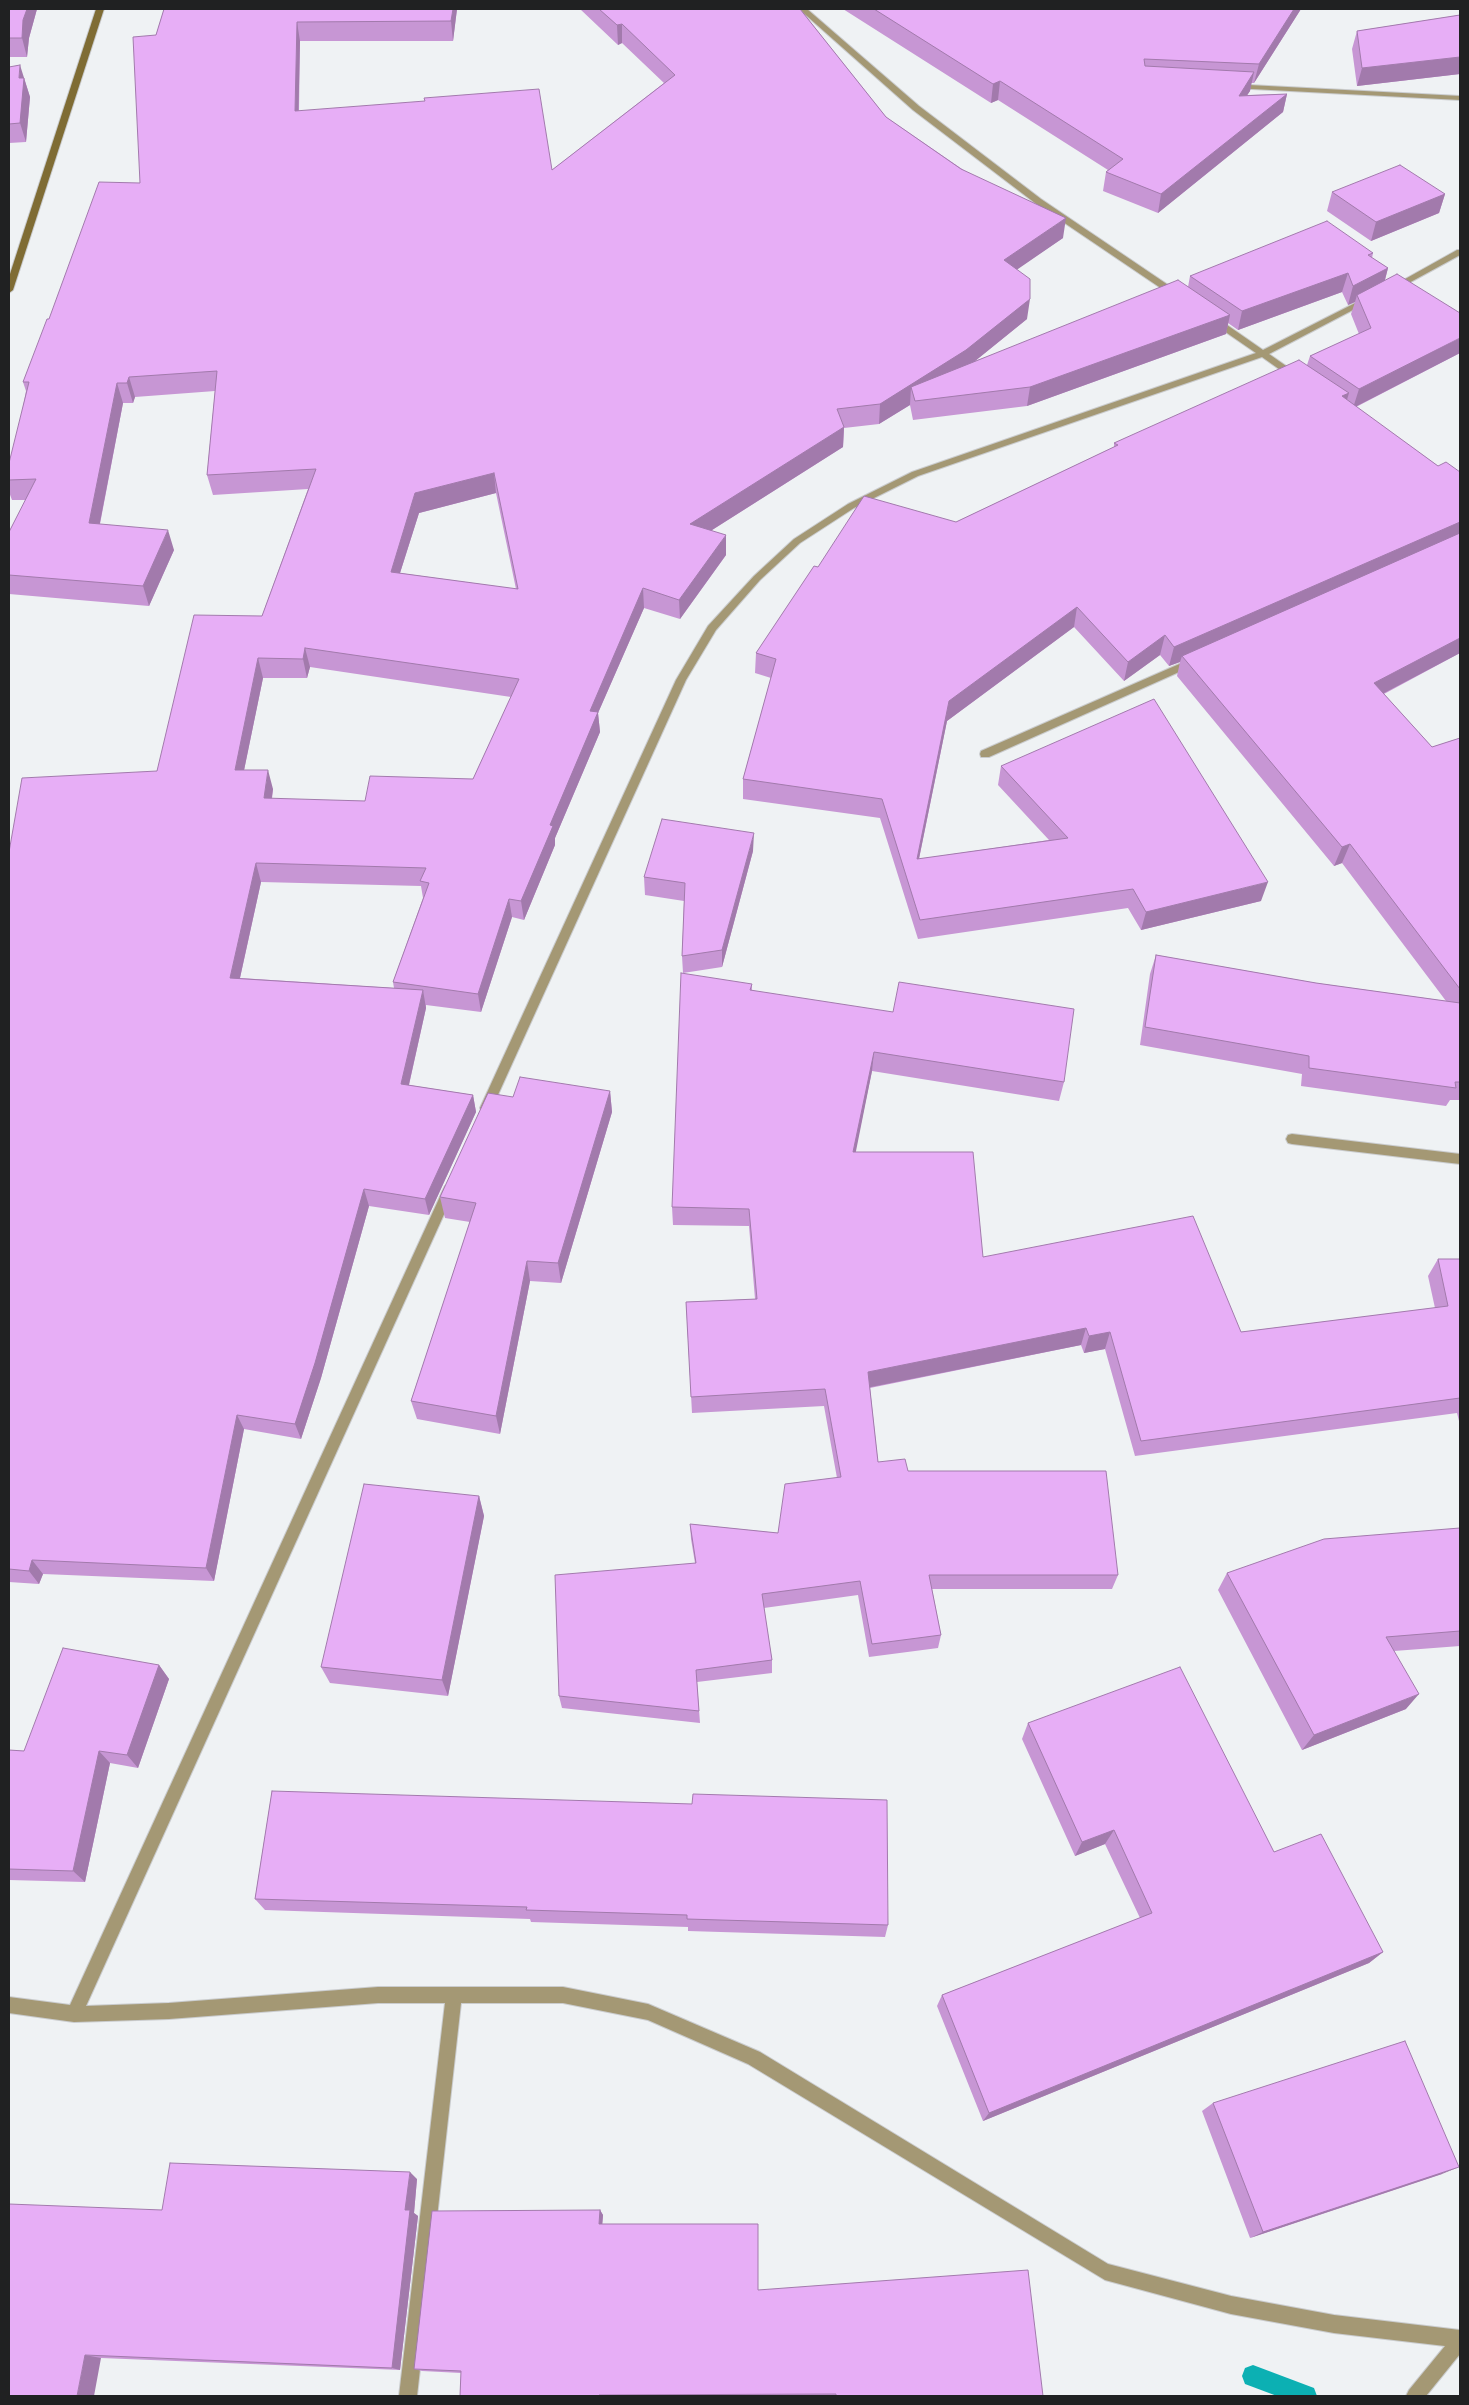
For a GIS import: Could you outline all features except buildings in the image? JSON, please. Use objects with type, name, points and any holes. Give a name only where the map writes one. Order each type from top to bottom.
[{"type":"street","points":[[9,290],[100,9]]},
{"type":"street","points":[[803,9],[916,108],[1038,201],[1183,299]]},
{"type":"street","points":[[1223,85],[1460,98]]},
{"type":"street","points":[[483,1115],[681,680],[712,628],[757,578],[797,541],[851,506],[915,474],[1264,354],[1460,252]]},
{"type":"street","points":[[1207,316],[1304,382]]},
{"type":"street","points":[[985,754],[1204,657]]},
{"type":"street","points":[[1292,1139],[1460,1159]]},
{"type":"street","points":[[74,2014],[454,1178]]},
{"type":"street","points":[[9,2005],[74,2014],[169,2011],[378,1995],[563,1995],[648,2012],[754,2058],[1105,2272],[1231,2305],[1334,2324],[1460,2340]]},
{"type":"street","points":[[408,2396],[454,1995]]},
{"type":"street","points":[[1415,2396],[1460,2340]]},
{"type":"waterway","points":[[1253,2376],[1306,2396]]}]
